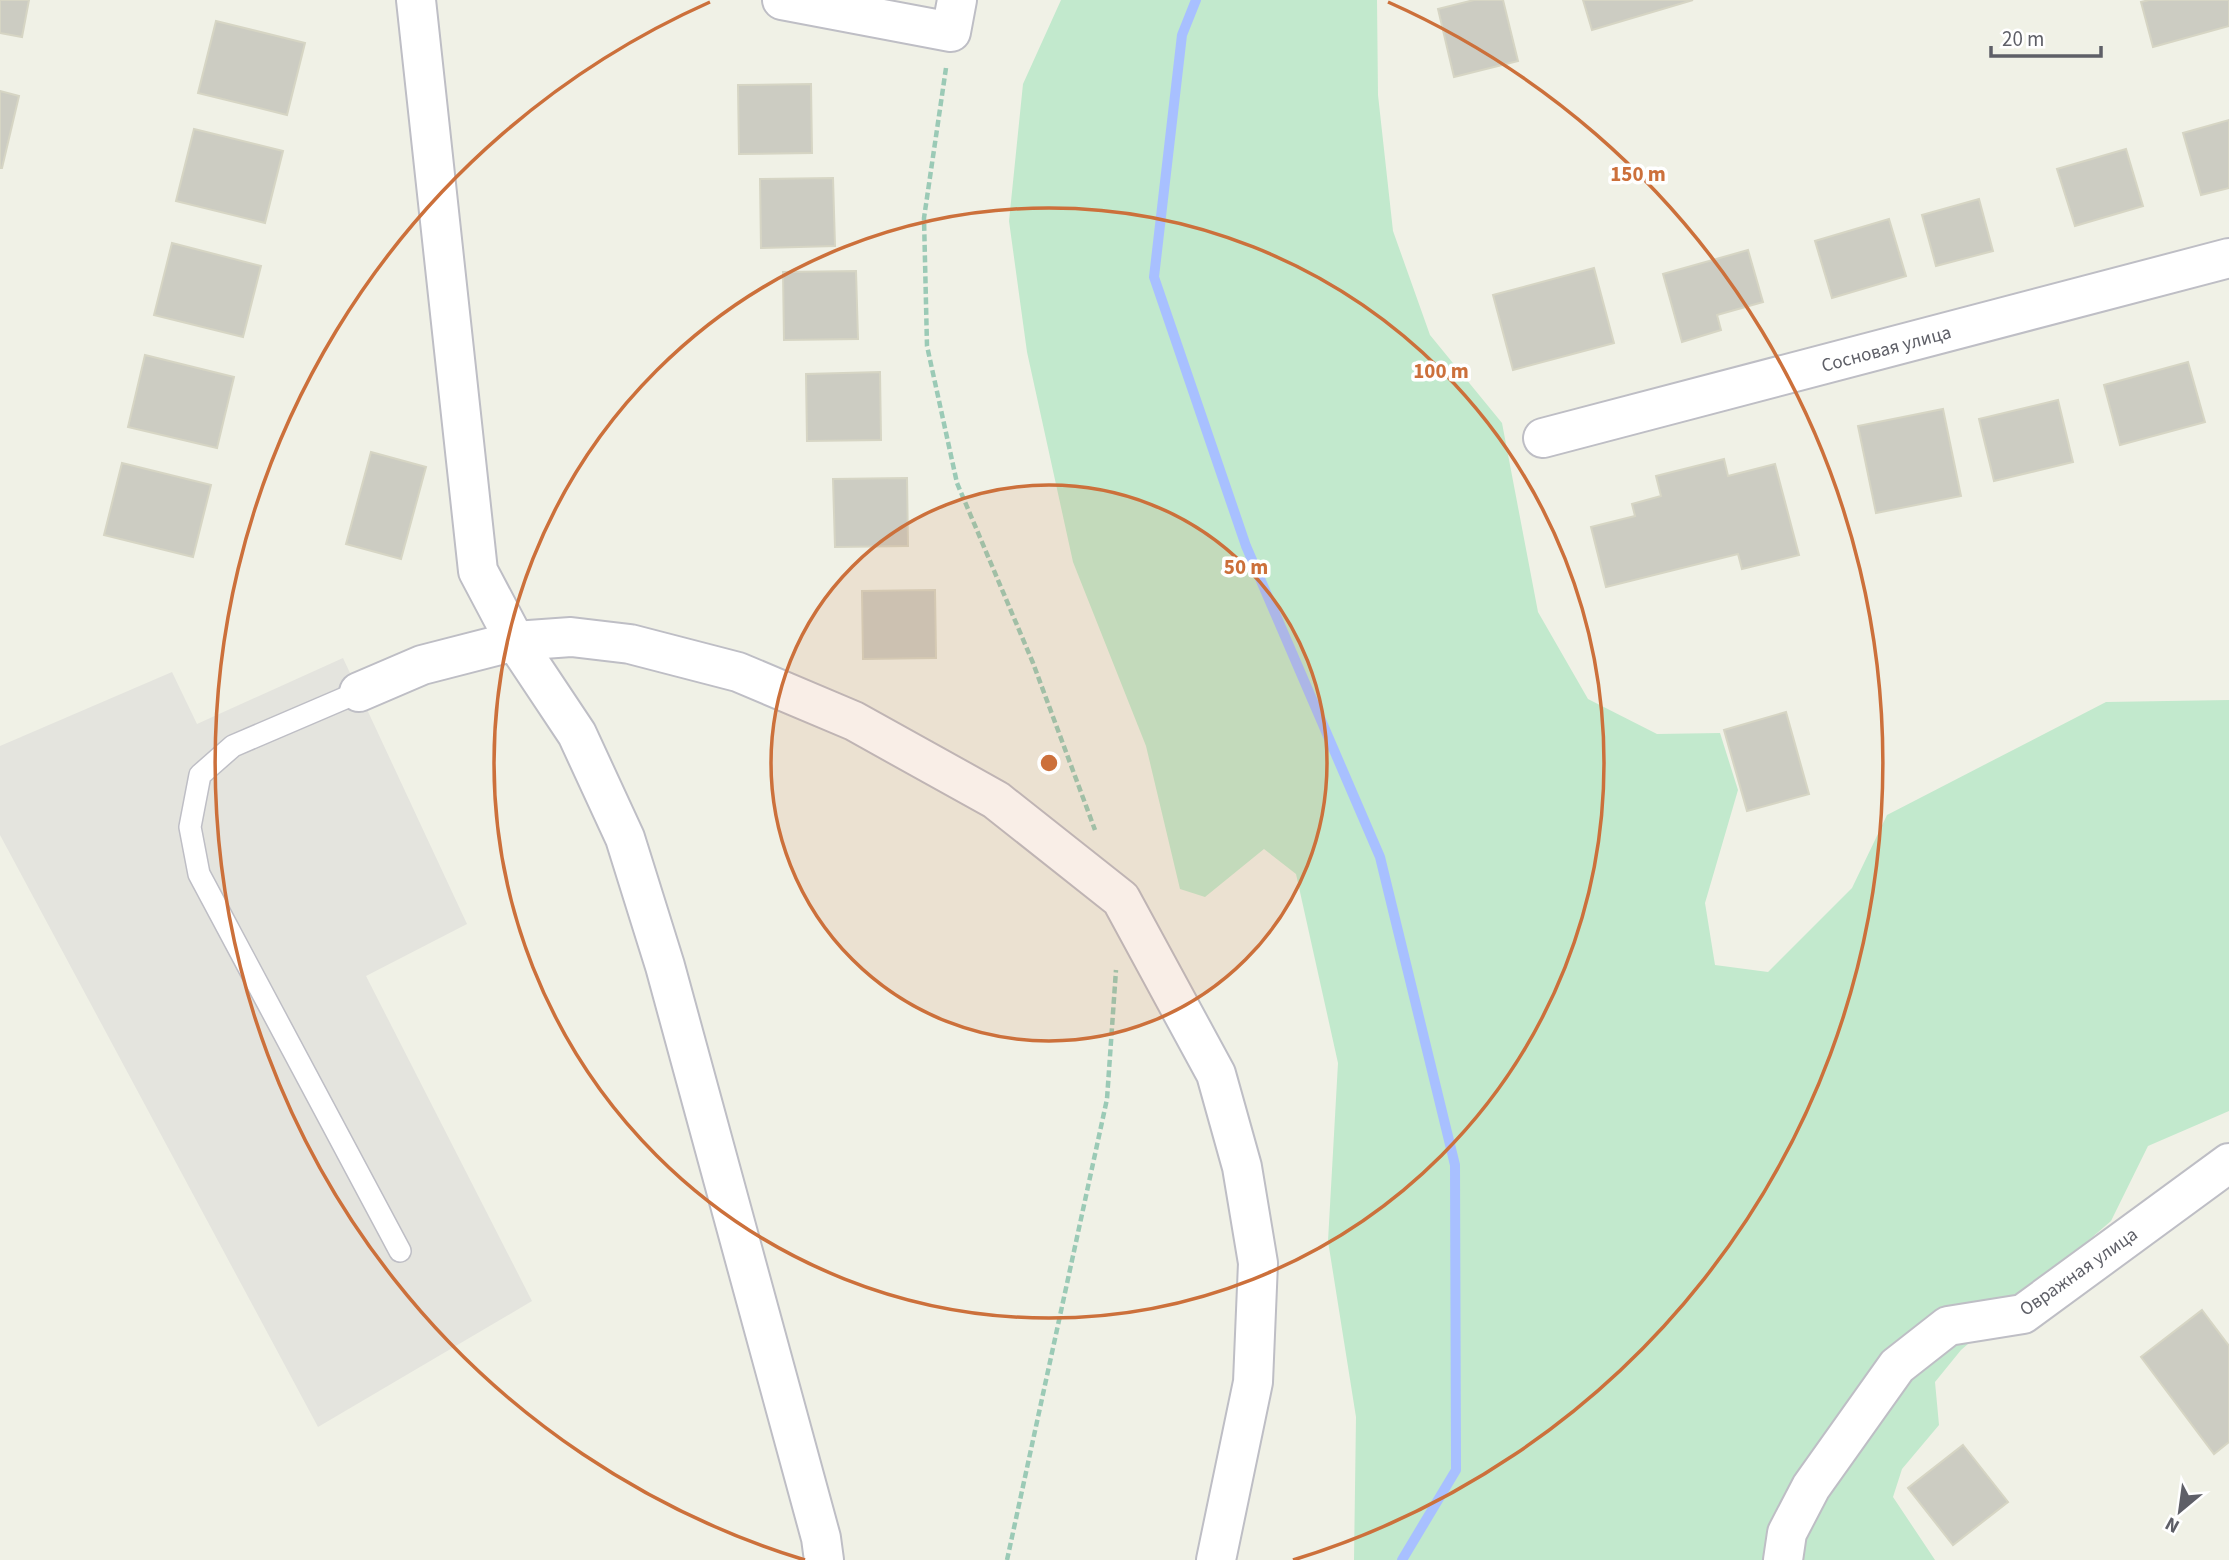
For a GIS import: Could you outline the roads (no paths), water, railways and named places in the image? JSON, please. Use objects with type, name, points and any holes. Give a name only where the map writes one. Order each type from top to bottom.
[{"type":"street","points":[[416,0],[478,571],[515,641],[577,734],[625,838],[669,979],[817,1525],[824,1560]]},
{"type":"street","points":[[782,0],[951,32],[957,0]]},
{"type":"street","name":"Сосновая улица","points":[[1544,438],[2229,258]]},
{"type":"street","points":[[359,692],[422,665],[515,641],[571,637],[631,644],[738,673],[854,721],[996,800],[1121,899],[1216,1074],[1242,1167],[1258,1263],[1253,1382],[1216,1560]]},
{"type":"street","name":"Овражная улица","points":[[1783,1560],[1787,1533],[1811,1487],[1897,1366],[1948,1326],[2023,1314],[2229,1163]]},
{"type":"lane","points":[[359,692],[233,746],[200,775],[190,827],[199,874],[400,1251]]},
{"type":"waterway","points":[[1196,0],[1182,35],[1154,277],[1246,546],[1380,857],[1455,1165],[1456,1470],[1402,1560]]}]
